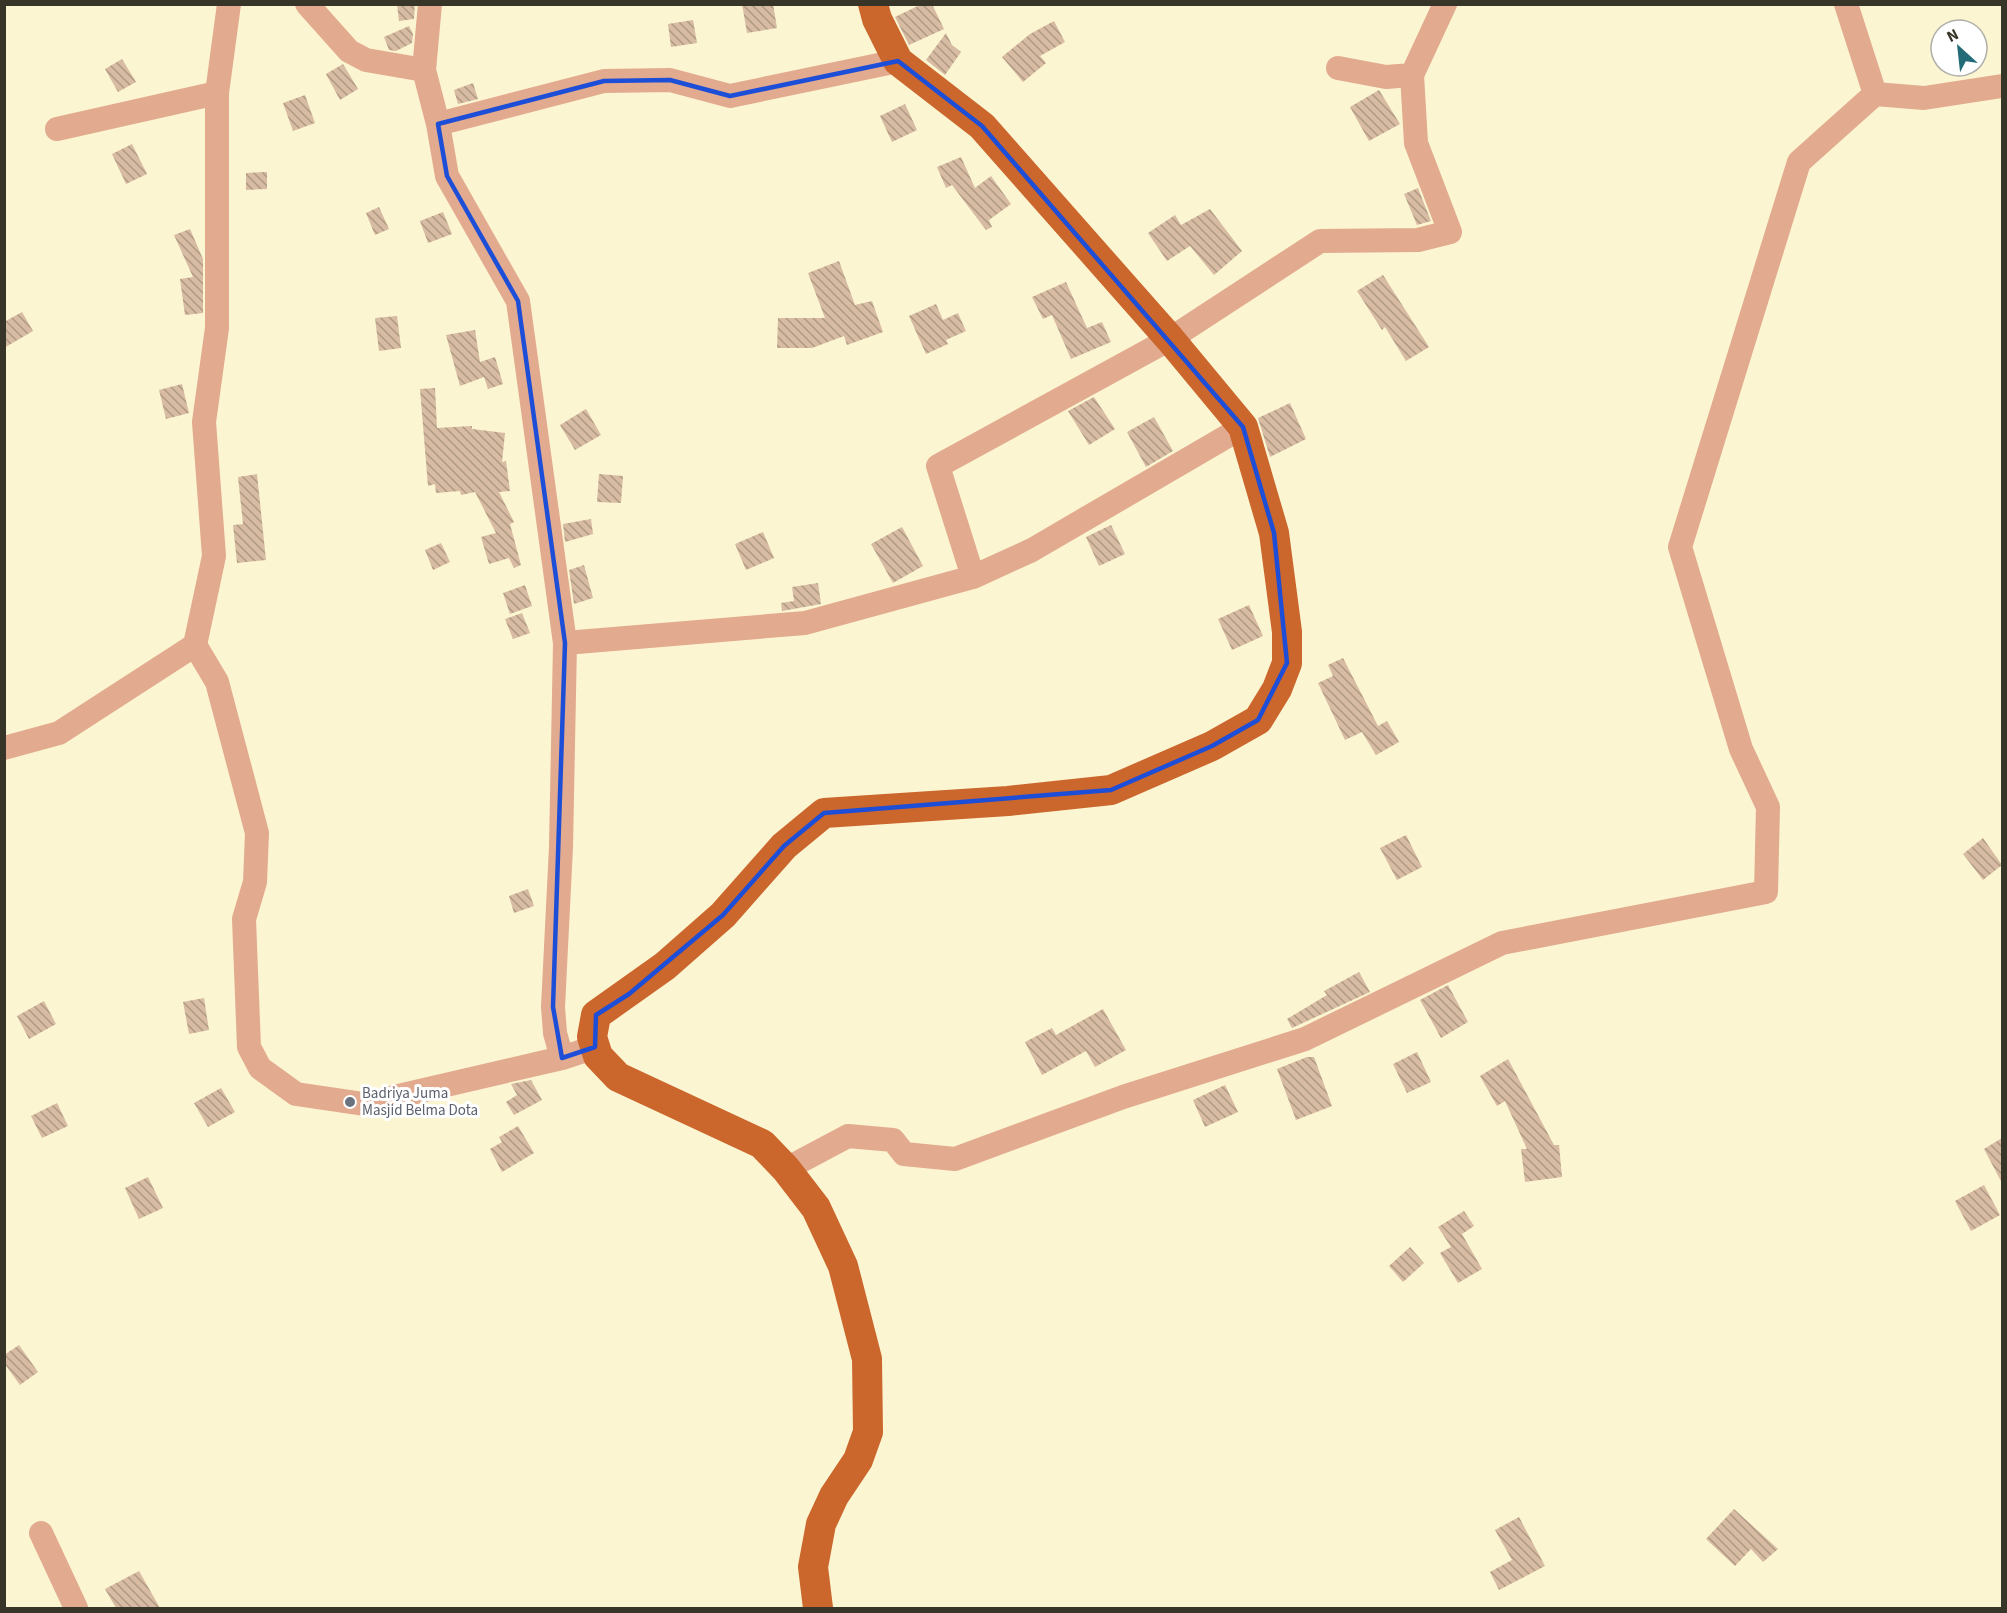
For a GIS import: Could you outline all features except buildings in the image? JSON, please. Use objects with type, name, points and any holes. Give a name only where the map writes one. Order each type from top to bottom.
[{"type":"main road","points":[[818,1608],[813,1567],[818,1550],[820,1524],[834,1496],[858,1460],[868,1432],[867,1359],[843,1266],[816,1208],[786,1169],[762,1144],[618,1077],[598,1056],[592,1037],[596,1014],[629,994],[674,959],[723,915],[784,846],[824,813],[1008,801],[1111,790],[1212,746],[1258,720],[1277,689],[1287,663],[1287,632],[1274,533],[1243,427],[1170,339],[982,126],[898,61],[877,19],[873,4]]},
{"type":"street","points":[[229,4],[217,93],[217,328],[204,422],[214,556],[195,645],[217,682],[257,832],[255,882],[244,919],[249,1047],[260,1068],[296,1094],[364,1104],[562,1058],[595,1047]]},
{"type":"street","points":[[308,4],[350,51],[366,60],[424,70]]},
{"type":"street","points":[[430,4],[424,70],[438,124],[447,177],[518,301],[565,643],[561,847],[553,1006],[555,1033],[562,1058]]},
{"type":"street","points":[[973,577],[938,466],[1170,339],[1320,241],[1418,240],[1450,232],[1416,143],[1412,75],[1445,4]]},
{"type":"street","points":[[1846,4],[1875,94]]},
{"type":"street","points":[[438,124],[603,81],[670,80],[730,96],[898,61]]},
{"type":"street","points":[[1338,68],[1386,77],[1412,75]]},
{"type":"street","points":[[786,1169],[848,1136],[893,1140],[904,1154],[955,1159],[1123,1097],[1305,1039],[1502,943],[1766,892],[1768,807],[1741,749],[1680,547],[1798,162],[1875,94],[1924,98],[2002,86]]},
{"type":"street","points":[[57,129],[217,93]]},
{"type":"street","points":[[565,643],[805,623],[973,577],[1032,550],[1243,427]]},
{"type":"street","points":[[4,748],[59,733],[195,645]]},
{"type":"street","points":[[41,1533],[76,1608]]},
{"type":"highlighted area","points":[[898,61],[982,126],[1243,427],[1274,533],[1287,663],[1258,720],[1212,746],[1111,790],[824,813],[784,846],[723,915],[629,994],[596,1015],[595,1047],[562,1058],[553,1007],[565,643],[518,301],[447,176],[438,124],[604,81],[670,80],[730,96]]},
{"type":"place","name":"Badriya Juma Masjid Belma Dota","points":[[350,1102]]}]
